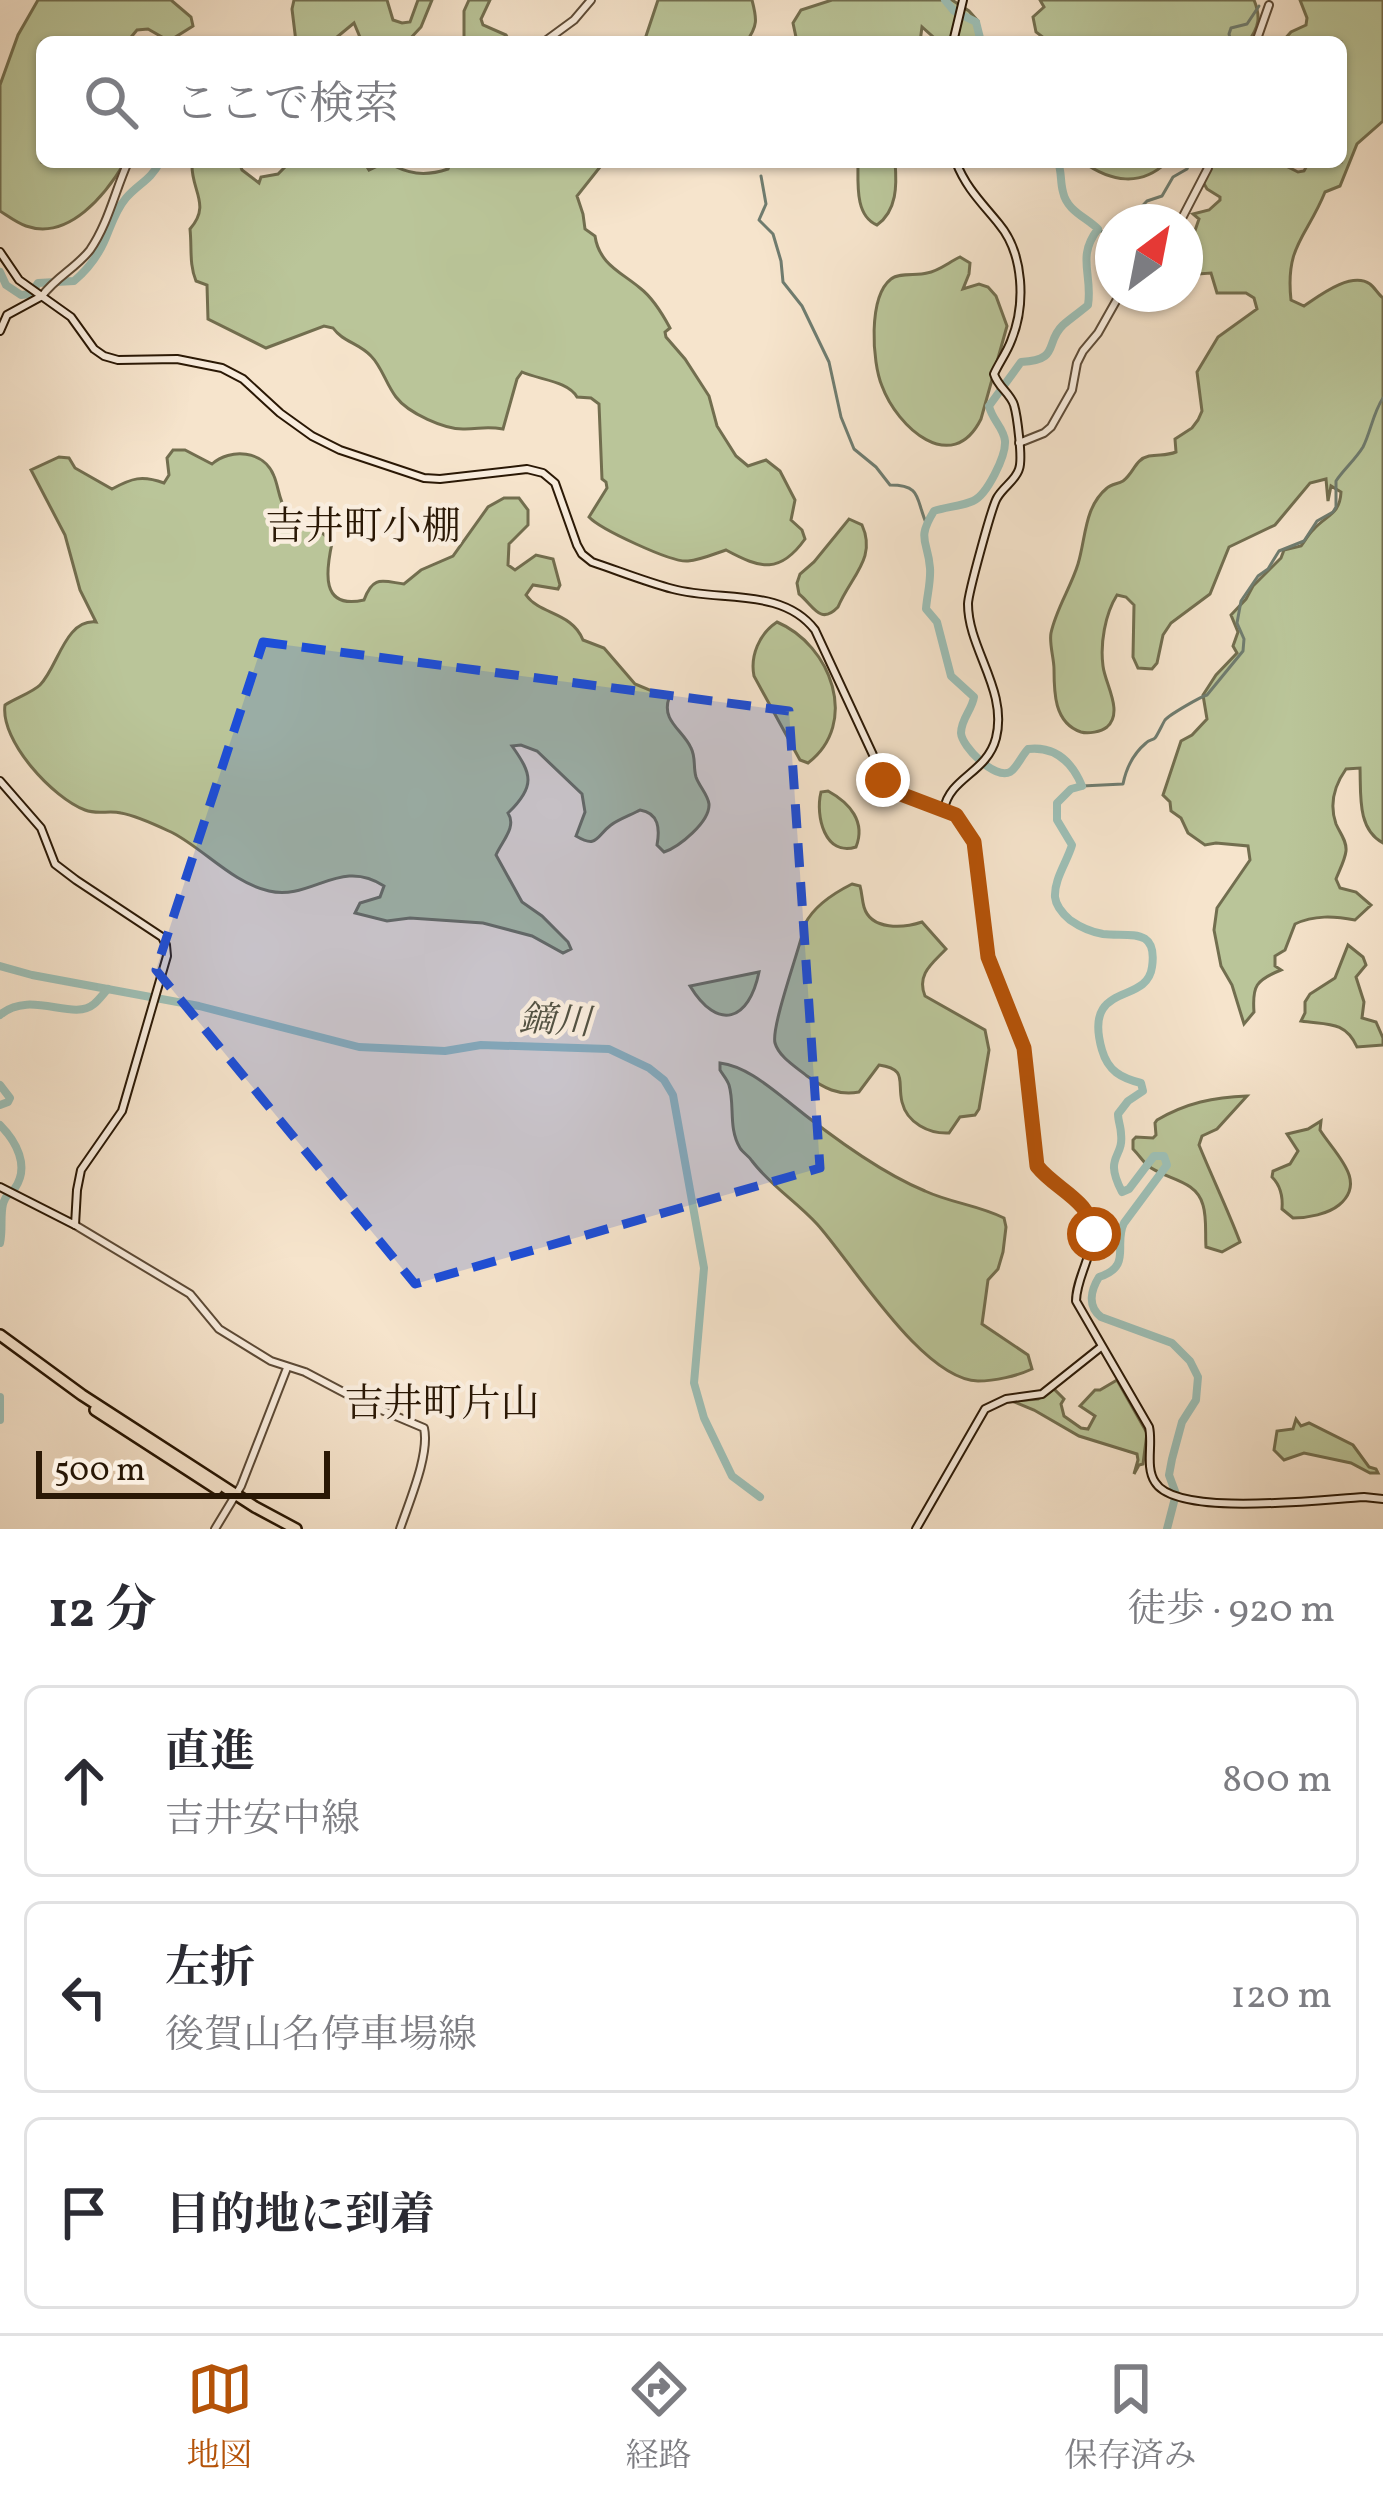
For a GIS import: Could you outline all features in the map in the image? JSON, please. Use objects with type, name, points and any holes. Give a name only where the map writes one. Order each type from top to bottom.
[{"type":"highway","points":[[0,1339],[79,1400],[283,1529]]},
{"type":"highway","points":[[235,1497],[296,1529]]},
{"type":"main road","points":[[552,36],[591,0]]},
{"type":"main road","points":[[953,36],[963,0]]},
{"type":"main road","points":[[1258,36],[1269,5]]},
{"type":"main road","points":[[0,331],[8,314],[42,296],[91,248],[126,168]]},
{"type":"main road","points":[[944,809],[949,792],[987,758],[998,732],[998,708],[970,620],[968,598],[994,502],[1019,470],[1013,401],[995,380],[995,370],[1012,340],[1022,289],[1007,235],[973,195],[959,168]]},
{"type":"main road","points":[[1189,204],[1208,168]]},
{"type":"main road","points":[[0,252],[19,280],[70,317],[104,356],[169,358],[223,368],[298,428],[340,450],[431,479],[527,469],[543,473],[555,483],[577,545],[592,562],[678,591],[742,596],[805,617],[887,785],[959,818],[976,848],[988,957],[1024,1048],[1037,1166],[1079,1202],[1092,1221],[1094,1234],[1076,1287],[1076,1301],[1149,1427],[1151,1474],[1156,1485],[1171,1496],[1212,1504],[1383,1499]]},
{"type":"main road","points":[[1018,443],[1051,428],[1072,390],[1083,351],[1110,312]]},
{"type":"main road","points":[[0,781],[41,828],[56,864],[162,937],[166,945],[165,965],[122,1112],[81,1170],[75,1225]]},
{"type":"main road","points":[[3,1188],[185,1290],[219,1329],[271,1361],[424,1428],[422,1458],[400,1529]]},
{"type":"main road","points":[[916,1529],[985,1409],[1006,1399],[1042,1394],[1101,1347]]},
{"type":"main road","points":[[214,1529],[235,1497],[287,1368]]},
{"type":"highlighted area","points":[[263,642],[789,711],[820,1168],[415,1284],[156,970]]},
{"type":"green space","points":[[38,0],[171,0],[191,17],[193,26],[177,36],[160,36],[148,29],[132,36],[36,36],[36,168],[121,168],[84,212],[57,227],[23,225],[0,211],[0,85],[18,35]]},
{"type":"green space","points":[[294,0],[387,0],[393,20],[402,23],[410,22],[418,0],[432,0],[413,36],[359,36],[354,23],[338,36],[295,36]]},
{"type":"green space","points":[[469,0],[490,0],[483,25],[507,36],[464,36]]},
{"type":"green space","points":[[658,0],[752,0],[755,17],[749,36],[646,36]]},
{"type":"green space","points":[[832,0],[952,0],[978,21],[979,36],[932,36],[922,27],[921,36],[796,36],[793,23],[801,10]]},
{"type":"green space","points":[[1040,0],[1254,0],[1258,22],[1252,36],[1041,36],[1033,17],[1044,7]]},
{"type":"green space","points":[[1300,0],[1383,0],[1383,121],[1357,144],[1340,186],[1325,192],[1294,254],[1290,281],[1291,300],[1304,306],[1354,281],[1370,284],[1383,298],[1383,843],[1365,820],[1360,768],[1346,769],[1333,802],[1346,847],[1336,879],[1340,888],[1356,892],[1371,905],[1355,920],[1324,917],[1295,924],[1285,950],[1275,956],[1275,966],[1281,970],[1257,985],[1254,1012],[1244,1024],[1221,966],[1214,930],[1217,908],[1250,860],[1248,846],[1205,845],[1188,833],[1163,795],[1181,741],[1207,719],[1203,695],[1237,653],[1233,646],[1238,632],[1231,615],[1284,550],[1301,546],[1335,510],[1341,492],[1331,486],[1328,501],[1326,479],[1310,483],[1275,525],[1229,547],[1210,594],[1171,623],[1152,669],[1138,668],[1133,657],[1134,605],[1117,595],[1103,639],[1103,666],[1114,706],[1112,721],[1104,729],[1081,732],[1065,722],[1055,697],[1051,637],[1099,496],[1123,481],[1144,458],[1176,452],[1175,439],[1192,428],[1202,411],[1197,372],[1218,337],[1257,309],[1254,298],[1246,293],[1217,293],[1211,273],[1203,274],[1203,212],[1220,200],[1203,182],[1209,168],[1290,168],[1298,172],[1347,168],[1347,36],[1287,36],[1306,25]]},
{"type":"green space","points":[[192,168],[241,168],[259,183],[261,177],[284,168],[400,168],[424,173],[448,168],[599,168],[577,196],[585,229],[595,236],[606,261],[645,292],[660,311],[670,328],[666,337],[709,396],[717,426],[736,456],[748,466],[766,460],[780,471],[795,500],[791,520],[805,539],[787,558],[769,565],[726,550],[688,561],[667,557],[589,517],[607,488],[602,479],[599,404],[591,398],[577,397],[560,384],[522,372],[503,429],[447,427],[402,403],[371,356],[333,328],[324,326],[266,348],[208,319],[207,285],[196,281],[192,262],[190,229],[200,204]]},
{"type":"green space","points":[[858,168],[895,168],[892,205],[877,225],[861,207]]},
{"type":"green space","points":[[1094,168],[1160,168],[1136,178]]},
{"type":"green space","points":[[960,257],[970,263],[963,289],[979,284],[988,287],[1007,326],[981,419],[969,436],[941,445],[912,430],[889,402],[876,362],[875,314],[891,279],[931,272]]},
{"type":"green space","points":[[173,450],[185,450],[212,464],[237,454],[263,461],[287,512],[332,543],[329,586],[333,594],[350,602],[364,600],[375,583],[404,584],[421,570],[453,556],[488,507],[504,498],[519,498],[528,510],[528,525],[509,544],[508,565],[515,570],[536,555],[553,559],[558,589],[533,585],[526,595],[571,624],[583,640],[604,648],[635,684],[669,698],[668,713],[691,748],[696,777],[708,801],[699,826],[664,852],[657,845],[655,818],[640,810],[614,823],[596,840],[583,840],[576,836],[585,812],[582,794],[537,751],[512,746],[527,772],[527,787],[508,813],[510,829],[496,855],[522,902],[568,942],[571,949],[563,953],[532,936],[483,923],[387,921],[355,913],[360,903],[380,897],[384,886],[368,878],[339,877],[284,892],[256,887],[154,824],[121,813],[89,811],[58,794],[20,751],[5,705],[40,685],[69,636],[85,623],[96,622],[80,590],[65,535],[31,470],[59,457],[69,458],[75,468],[112,489],[137,479],[164,483],[169,475],[167,458]]},
{"type":"green space","points":[[849,519],[862,525],[864,557],[838,607],[821,614],[799,594],[797,583]]},
{"type":"green space","points":[[777,622],[812,648],[832,686],[833,727],[808,763],[800,760],[754,676],[757,646]]},
{"type":"green space","points":[[828,791],[854,814],[859,829],[856,847],[837,846],[825,832],[820,802],[821,792]]},
{"type":"green space","points":[[852,884],[860,886],[864,907],[873,920],[898,926],[922,922],[946,949],[924,975],[925,996],[985,1030],[989,1050],[979,1109],[975,1115],[960,1117],[949,1133],[934,1132],[909,1116],[894,1070],[879,1065],[859,1092],[838,1092],[793,1065],[775,1043],[781,1004],[805,924],[825,901]]},
{"type":"green space","points":[[1348,945],[1366,965],[1356,977],[1364,1002],[1362,1018],[1376,1022],[1383,1045],[1357,1047],[1341,1028],[1301,1021],[1305,1002],[1335,978]]},
{"type":"green space","points":[[759,972],[748,1001],[731,1015],[711,1010],[690,986]]},
{"type":"green space","points":[[720,1063],[754,1076],[834,1137],[907,1183],[1004,1218],[1003,1252],[998,1269],[988,1280],[982,1324],[1028,1355],[1032,1369],[978,1381],[957,1376],[912,1341],[817,1224],[740,1148],[729,1085]]},
{"type":"green space","points":[[1247,1096],[1217,1129],[1202,1136],[1199,1145],[1240,1242],[1222,1252],[1206,1247],[1199,1196],[1147,1165],[1133,1149],[1133,1140],[1153,1138],[1157,1120],[1179,1109]]},
{"type":"green space","points":[[1321,1121],[1320,1130],[1346,1168],[1350,1187],[1334,1208],[1293,1218],[1282,1209],[1273,1171],[1290,1164],[1298,1151],[1287,1134]]},
{"type":"green space","points":[[1117,1380],[1147,1433],[1143,1464],[1134,1474],[1137,1454],[1079,1436],[1012,1401],[1038,1399],[1054,1389],[1064,1399],[1064,1416],[1088,1429],[1095,1416],[1080,1406],[1095,1390]]},
{"type":"green space","points":[[1296,1419],[1301,1426],[1309,1423],[1353,1445],[1378,1473],[1304,1453],[1284,1460],[1274,1450],[1277,1431],[1293,1429]]},
{"type":"waterway","points":[[945,0],[954,11],[976,22],[980,36]]},
{"type":"waterway","points":[[1230,36],[1231,28],[1247,24],[1259,6]]},
{"type":"waterway","points":[[0,272],[6,285],[21,295],[31,294],[38,283],[74,281],[98,253],[122,203],[156,168]]},
{"type":"waterway","points":[[1059,168],[1068,204],[1098,229],[1086,257],[1088,305],[1057,332],[1047,354],[1021,362],[989,406],[1004,436],[1002,456],[978,497],[934,511],[929,521],[924,534],[930,573],[926,609],[937,622],[951,676],[974,697],[961,733],[973,754],[1004,773],[1013,770],[1028,749],[1046,750],[1068,763],[1082,786],[1071,789],[1057,803],[1057,820],[1072,845],[1055,890],[1060,910],[1090,931],[1146,939],[1153,954],[1148,979],[1108,1003],[1098,1028],[1108,1063],[1121,1076],[1141,1083],[1143,1091],[1118,1114],[1121,1142],[1114,1171],[1122,1192],[1154,1156],[1164,1156],[1167,1165],[1124,1223],[1119,1261],[1099,1277],[1092,1298],[1101,1317],[1172,1343],[1198,1377],[1196,1400],[1182,1422],[1172,1459],[1169,1475],[1176,1494],[1167,1529]]},
{"type":"waterway","points":[[1144,204],[1162,196],[1173,177],[1187,168]]},
{"type":"waterway","points":[[761,176],[766,204],[759,220],[773,234],[783,282],[802,306],[829,362],[841,417],[854,449],[890,485],[913,491],[927,525]]},
{"type":"waterway","points":[[1082,786],[1123,784],[1134,757],[1155,738],[1165,720],[1207,695],[1243,651],[1237,623],[1241,601],[1279,551],[1304,541],[1317,521],[1333,512],[1336,481],[1363,447],[1383,398]]},
{"type":"waterway","name":"鏑川","points":[[0,966],[199,1006],[359,1047],[609,1049],[649,1068],[673,1095],[704,1268],[694,1383],[704,1418],[732,1476],[760,1497]]},
{"type":"waterway","points":[[0,1015],[24,1005],[85,1009],[108,989]]},
{"type":"waterway","points":[[0,1085],[10,1098],[0,1105]]},
{"type":"waterway","points":[[0,1125],[16,1146],[21,1163],[19,1180],[3,1204],[0,1243]]},
{"type":"waterway","points":[[0,1397],[0,1420]]},
{"type":"district","name":"吉井町小棚","points":[[363,529]]},
{"type":"district","name":"吉井町片山","points":[[442,1406]]},
{"type":"route","points":[[883,780],[898,793],[956,815],[974,842],[988,957],[1024,1048],[1037,1166],[1087,1209],[1094,1234]]}]
